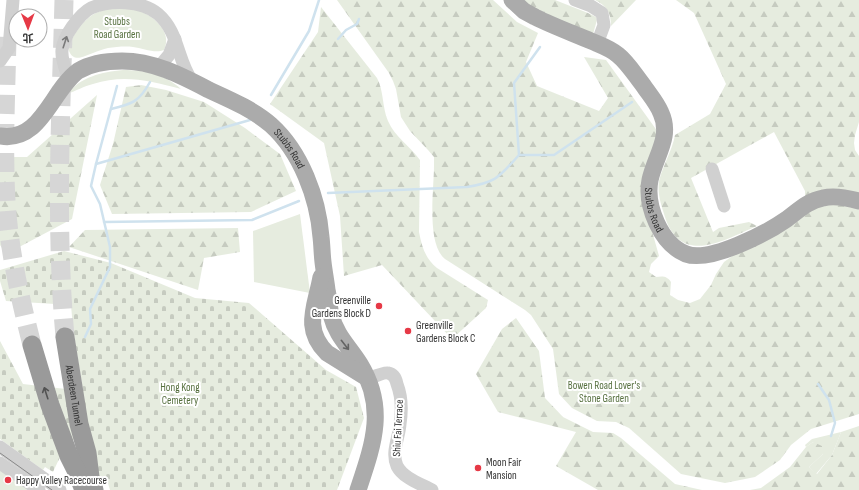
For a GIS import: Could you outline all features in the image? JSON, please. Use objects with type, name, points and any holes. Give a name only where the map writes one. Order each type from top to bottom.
[{"type":"highway","name":"Aberdeen Tunnel","points":[[65,337],[80,428],[78,455]]},
{"type":"highway","name":"Aberdeen Tunnel","points":[[32,345],[47,397],[61,433],[78,455]]},
{"type":"highway","points":[[71,490],[66,474],[78,455]]},
{"type":"highway","points":[[78,455],[77,472],[84,490]]},
{"type":"highway","points":[[78,455],[90,477],[94,490]]},
{"type":"highway","points":[[78,455],[100,474],[107,490]]},
{"type":"main road","name":"Stubbs Road","points":[[512,0],[524,11],[535,17],[613,51],[624,61],[661,114],[666,132],[650,180],[650,200],[659,228],[669,243],[679,250],[687,254],[698,256],[723,250],[766,232],[788,219],[810,202],[822,198],[838,197],[859,202]]},
{"type":"main road","name":"Stubbs Road","points":[[0,136],[8,137],[18,135],[33,127],[69,79],[84,68],[100,62],[124,61],[136,61],[160,67],[253,112],[271,125],[285,140],[300,164],[312,193],[319,222],[323,262],[332,320],[339,337],[355,357],[368,379],[372,390],[375,405],[376,424],[373,442],[358,490]]},
{"type":"main road","name":"Stubbs Road","points":[[312,328],[323,262]]},
{"type":"main road","points":[[332,320],[327,316],[321,317],[316,321],[312,328],[317,341],[327,353],[351,366],[368,379]]},
{"type":"street","points":[[0,61],[9,48],[13,0]]},
{"type":"street","points":[[575,0],[591,6],[602,13],[604,25],[597,44]]},
{"type":"street","points":[[69,79],[62,51],[67,35],[79,18],[91,8],[100,4],[126,1],[137,3],[148,8],[158,14],[166,22],[175,40],[183,67],[192,82]]},
{"type":"street","points":[[160,67],[169,55],[175,40]]},
{"type":"street","points":[[712,169],[724,206]]},
{"type":"street","name":"Shiu Fai Terrace","points":[[368,379],[386,373],[390,373],[394,376],[399,390],[401,405],[400,424],[395,450],[396,463],[400,470],[407,476],[432,490]]},
{"type":"street","points":[[0,447],[60,490]]},
{"type":"street","points":[[0,463],[39,490]]},
{"type":"green space","name":"Bowen Road Lover's Stone Garden","points":[[337,0],[493,0],[517,22],[538,33],[526,62],[537,86],[599,111],[608,98],[584,57],[606,60],[658,132],[652,231],[659,256],[651,264],[649,272],[656,277],[665,277],[668,279],[671,282],[670,295],[678,300],[690,303],[700,299],[711,285],[724,262],[742,249],[814,207],[837,203],[859,209],[859,414],[811,429],[791,445],[780,460],[755,477],[725,483],[681,474],[629,428],[616,422],[597,421],[572,408],[559,394],[553,349],[531,315],[445,259],[439,252],[435,241],[432,216],[434,157],[410,131],[401,117],[396,89],[389,73]]},
{"type":"green space","points":[[521,0],[555,0],[588,13],[596,17],[597,20],[593,34],[544,14]]},
{"type":"green space","points":[[595,0],[636,0],[611,26],[608,10]]},
{"type":"green space","points":[[676,0],[859,0],[859,122],[854,143],[855,150],[859,156],[859,194],[805,197],[805,191],[774,132],[691,178],[713,232],[719,228],[749,222],[757,226],[719,242],[706,245],[694,246],[683,242],[674,234],[666,220],[660,201],[659,181],[661,175],[675,135],[710,114],[726,84],[694,13]]},
{"type":"green space","points":[[321,7],[377,78],[381,88],[386,116],[391,127],[420,160],[419,232],[427,256],[437,268],[488,300],[486,308],[452,339],[382,265],[344,276],[340,216],[324,143],[270,104],[318,32]]},
{"type":"green space","name":"Stubbs Road Garden","points":[[115,8],[137,10],[155,20],[164,31],[166,37],[164,50],[153,51],[133,47],[120,47],[106,48],[80,58],[76,58],[71,55],[69,46],[74,35],[82,24],[96,13]]},
{"type":"green space","points":[[123,70],[146,72],[161,76],[181,89],[148,81],[115,79],[90,85],[67,94],[79,83],[92,76]]},
{"type":"green space","points":[[141,85],[166,90],[204,102],[245,128],[280,154],[296,191],[251,212],[112,214],[100,185],[113,144],[126,87]]},
{"type":"green space","points":[[97,95],[72,219],[6,254],[0,245],[0,157],[27,157]]},
{"type":"green space","points":[[300,214],[310,293],[254,282],[253,231]]},
{"type":"green space","points":[[238,228],[240,252],[204,258],[198,290],[69,247],[85,230]]},
{"type":"green space","name":"Hong Kong Cemetery","points":[[64,251],[111,263],[195,298],[249,303],[326,370],[356,387],[364,418],[337,490],[110,490],[107,480],[101,483],[76,438],[65,449],[53,472],[45,467],[43,470],[0,439],[0,341],[23,384],[83,391],[71,305],[6,301],[0,281],[0,270]]},
{"type":"green space","points":[[516,318],[539,351],[545,398],[563,417],[593,432],[613,433],[621,438],[675,484],[702,490],[598,490],[556,466],[576,432],[498,412],[476,374],[502,329]]},
{"type":"green space","points":[[859,426],[859,490],[750,490],[761,488],[790,467],[806,447],[813,442],[822,446],[823,454],[809,467],[817,474],[832,455],[841,432]]},
{"type":"green space","points":[[841,432],[832,455],[816,474],[809,467],[823,454],[813,442],[806,447],[805,445],[812,439]]},
{"type":"green space","name":"Happy Valley Racecourse","points":[[0,468],[30,490],[0,490]]},
{"type":"waterway","points":[[271,95],[309,31],[319,0]]},
{"type":"waterway","points":[[338,39],[346,30],[357,24],[359,19]]},
{"type":"waterway","points":[[519,155],[514,83],[540,47]]},
{"type":"waterway","points":[[111,109],[130,104],[142,94],[150,82]]},
{"type":"waterway","points":[[85,337],[91,324],[90,309],[110,267],[110,247],[100,204],[91,186],[117,86]]},
{"type":"waterway","points":[[328,193],[467,187],[485,183],[502,173],[519,155],[554,155],[632,102]]},
{"type":"waterway","points":[[96,164],[250,120]]},
{"type":"waterway","points":[[104,222],[252,220],[299,201]]},
{"type":"waterway","points":[[818,384],[829,400],[835,423],[831,436]]},
{"type":"tunnel","points":[[64,0],[59,211],[65,337]]},
{"type":"tunnel","points":[[7,37],[5,119],[7,219],[23,310],[32,345]]},
{"type":"tram line","points":[[0,453],[52,490]]},
{"type":"place","name":"Greenville Gardens Block D","points":[[379,306]]},
{"type":"place","name":"Greenville Gardens Block C","points":[[408,331]]},
{"type":"place","name":"Moon Fair Mansion","points":[[478,468]]},
{"type":"place","name":"Happy Valley Racecourse","points":[[8,480]]}]
